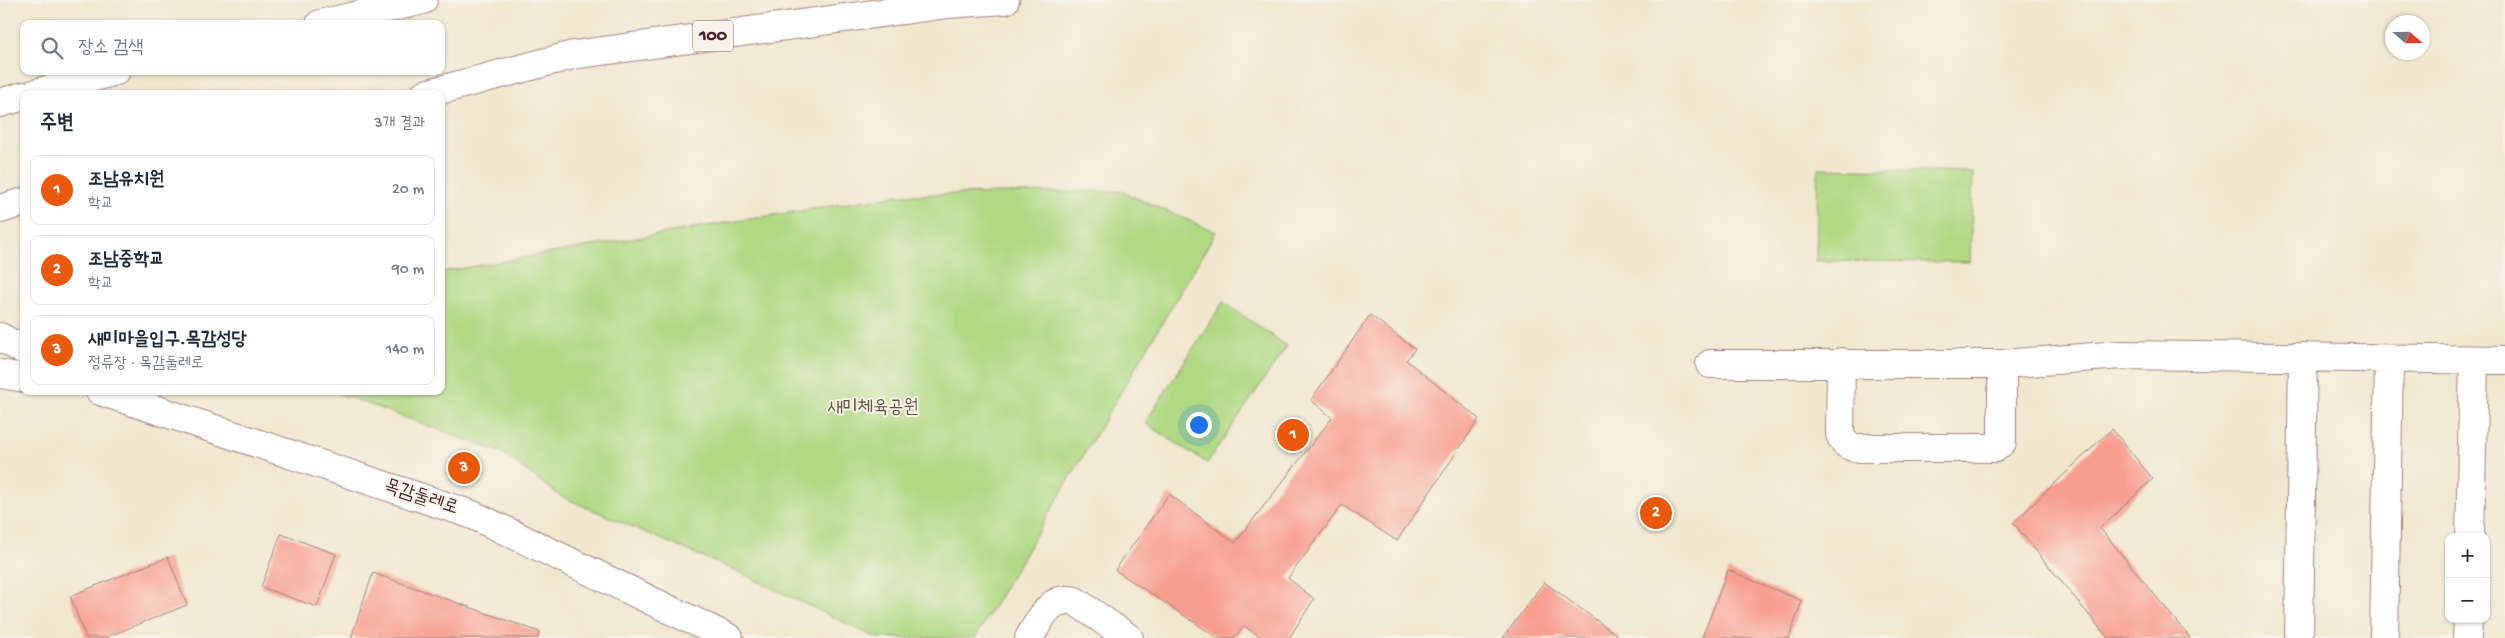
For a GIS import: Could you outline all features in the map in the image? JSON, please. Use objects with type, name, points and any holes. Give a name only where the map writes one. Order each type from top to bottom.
[{"type":"main road","points":[[337,20],[423,0]]},
{"type":"main road","name":"100","points":[[440,90],[573,55],[938,6],[1005,0]]},
{"type":"main road","points":[[47,90],[101,75]]},
{"type":"main road","points":[[0,103],[20,97]]},
{"type":"main road","points":[[0,209],[20,203]]},
{"type":"main road","points":[[0,337],[20,348]]},
{"type":"main road","points":[[1710,364],[1841,362],[2002,364],[2120,355],[2389,360],[2505,360]]},
{"type":"main road","points":[[2298,638],[2303,357]]},
{"type":"main road","points":[[2384,638],[2389,360]]},
{"type":"main road","points":[[2470,533],[2474,360]]},
{"type":"main road","points":[[1841,362],[1840,434],[1842,441],[1848,446],[1856,448],[1995,448],[1999,446],[2002,442],[2002,364]]},
{"type":"main road","points":[[0,374],[20,377]]},
{"type":"main road","name":"목감둘레로","points":[[112,395],[473,515],[729,638]]},
{"type":"main road","points":[[1029,638],[1045,612],[1054,602],[1067,599],[1075,601],[1129,638]]},
{"type":"main road","points":[[2467,638],[2468,623]]},
{"type":"green space","points":[[1818,168],[1973,172],[1970,262],[1816,261]]},
{"type":"green space","name":"새미체육공원","points":[[1120,191],[1216,232],[975,638],[877,638],[736,571],[560,496],[503,453],[343,395],[445,395],[445,271],[899,195]]},
{"type":"green space","points":[[1223,302],[1287,346],[1207,463],[1145,423]]},
{"type":"building","points":[[1370,315],[1415,349],[1406,360],[1479,419],[1397,541],[1342,505],[1288,578],[1314,599],[1289,638],[1262,638],[1244,626],[1234,638],[1218,638],[1115,570],[1169,494],[1235,543],[1332,418],[1311,400]]},
{"type":"building","points":[[2112,429],[2153,479],[2100,528],[2190,638],[2108,638],[2013,523]]},
{"type":"building","points":[[281,534],[336,554],[317,607],[261,587]]},
{"type":"building","points":[[168,557],[187,605],[104,638],[86,638],[70,596]]},
{"type":"building","points":[[1728,570],[1802,601],[1789,638],[1702,638]]},
{"type":"building","points":[[373,573],[540,632],[538,638],[351,638]]},
{"type":"building","points":[[1544,582],[1621,638],[1503,638]]},
{"type":"place","name":"조남유치원","points":[[1293,435]]},
{"type":"place","name":"새미마을입구.목감성당","points":[[464,468]]},
{"type":"place","name":"조남중학교","points":[[1656,513]]}]
